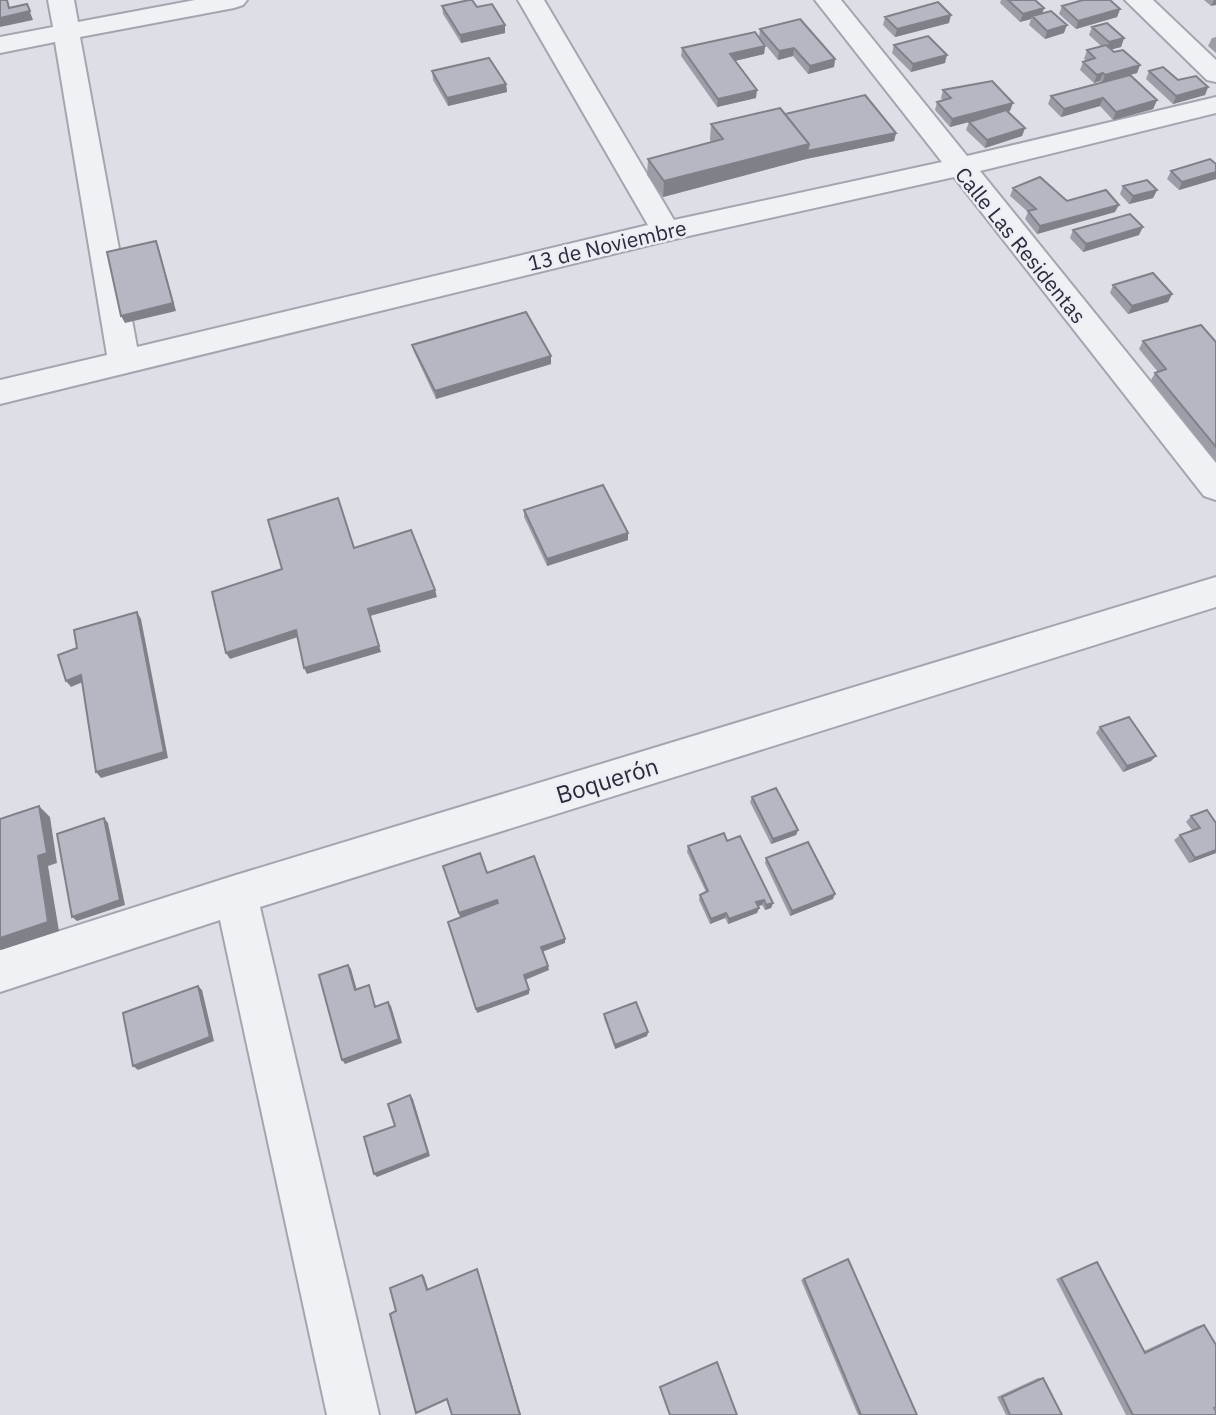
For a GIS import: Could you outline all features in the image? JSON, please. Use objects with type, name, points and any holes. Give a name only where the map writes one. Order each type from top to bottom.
[{"type":"street","points":[[61,0],[124,362]]},
{"type":"street","points":[[0,45],[234,0]]},
{"type":"street","points":[[531,0],[666,231]]},
{"type":"street","name":"Calle Las Residentas","points":[[828,0],[958,167],[1216,487]]},
{"type":"street","points":[[1138,0],[1216,74]]},
{"type":"street","name":"13 de Noviembre","points":[[0,392],[666,231],[958,167],[1216,106]]},
{"type":"street","name":"Boquerón","points":[[0,971],[236,895],[1216,592]]},
{"type":"street","points":[[236,895],[353,1415]]},
{"type":"building","points":[[0,0],[7,0],[9,8],[27,4],[30,11],[0,18]]},
{"type":"building","points":[[469,0],[477,7],[492,4],[505,25],[460,35],[442,6]]},
{"type":"building","points":[[1008,0],[1035,0],[1044,8],[1023,14]]},
{"type":"building","points":[[1083,0],[1110,0],[1120,9],[1078,21],[1062,6]]},
{"type":"building","points":[[938,2],[951,15],[897,29],[885,17]]},
{"type":"building","points":[[1051,11],[1067,25],[1047,31],[1032,16]]},
{"type":"building","points":[[800,19],[835,59],[810,66],[794,48],[779,51],[760,29]]},
{"type":"building","points":[[1107,23],[1124,38],[1109,42],[1092,27]]},
{"type":"building","points":[[755,32],[765,46],[730,54],[757,90],[718,99],[682,48]]},
{"type":"building","points":[[928,36],[947,55],[913,64],[894,45]]},
{"type":"building","points":[[1106,45],[1114,52],[1123,50],[1140,65],[1097,75],[1083,62],[1095,58],[1087,50]]},
{"type":"building","points":[[489,58],[506,84],[447,98],[432,71]]},
{"type":"building","points":[[1163,67],[1178,80],[1196,76],[1208,87],[1176,96],[1149,71]]},
{"type":"building","points":[[1130,75],[1157,100],[1116,112],[1103,98],[1064,109],[1051,96]]},
{"type":"building","points":[[992,81],[1013,103],[952,119],[937,102],[951,98],[943,90]]},
{"type":"building","points":[[865,95],[896,133],[807,151],[809,144],[785,114]]},
{"type":"building","points":[[780,108],[809,144],[664,181],[648,159],[723,139],[711,124]]},
{"type":"building","points":[[1006,110],[1025,128],[987,140],[969,122]]},
{"type":"building","points":[[1210,159],[1216,164],[1216,172],[1182,182],[1171,171]]},
{"type":"building","points":[[1040,177],[1067,201],[1106,190],[1119,205],[1040,226],[1028,211],[1036,209],[1013,188]]},
{"type":"building","points":[[1147,180],[1157,190],[1133,196],[1123,186]]},
{"type":"building","points":[[1130,214],[1143,227],[1086,244],[1073,230]]},
{"type":"building","points":[[156,241],[173,303],[121,316],[107,252]]},
{"type":"building","points":[[1153,273],[1172,294],[1132,306],[1113,285]]},
{"type":"building","points":[[526,312],[551,356],[435,391],[412,345]]},
{"type":"building","points":[[1201,325],[1216,342],[1216,447],[1155,373],[1166,369],[1143,341]]},
{"type":"building","points":[[603,485],[628,533],[547,559],[524,510]]},
{"type":"building","points":[[338,498],[354,548],[411,530],[435,590],[368,609],[379,646],[304,668],[296,630],[226,653],[212,592],[282,569],[268,520]]},
{"type":"building","points":[[137,612],[164,752],[96,772],[81,675],[66,681],[58,655],[77,648],[74,630]]},
{"type":"building","points":[[1129,717],[1156,756],[1127,766],[1100,727]]},
{"type":"building","points":[[776,788],[798,830],[773,839],[752,797]]},
{"type":"building","points":[[39,806],[47,853],[38,856],[48,922],[0,938],[0,819]]},
{"type":"building","points":[[1207,810],[1216,823],[1216,850],[1195,858],[1180,835],[1200,828],[1191,816]]},
{"type":"building","points":[[104,818],[120,900],[72,917],[57,834]]},
{"type":"building","points":[[724,833],[727,841],[740,836],[773,903],[766,905],[764,900],[756,902],[759,908],[729,919],[726,913],[711,919],[700,895],[708,891],[688,846]]},
{"type":"building","points":[[808,842],[835,894],[792,911],[766,858]]},
{"type":"building","points":[[480,853],[487,873],[534,856],[565,939],[541,947],[548,966],[524,975],[529,990],[476,1009],[448,922],[498,903],[497,900],[459,913],[443,866]]},
{"type":"building","points":[[348,965],[355,990],[369,985],[375,1007],[388,1002],[399,1039],[342,1060],[319,975]]},
{"type":"building","points":[[198,986],[210,1037],[133,1066],[123,1013]]},
{"type":"building","points":[[636,1002],[648,1032],[615,1045],[604,1014]]},
{"type":"building","points":[[410,1095],[428,1153],[374,1174],[364,1137],[395,1126],[388,1104]]},
{"type":"building","points":[[848,1259],[917,1415],[861,1415],[804,1279]]},
{"type":"building","points":[[1097,1262],[1145,1353],[1204,1325],[1216,1345],[1216,1415],[1133,1415],[1061,1278]]},
{"type":"building","points":[[477,1269],[520,1415],[452,1415],[447,1399],[416,1413],[390,1314],[396,1311],[390,1288],[422,1275],[427,1290]]},
{"type":"building","points":[[717,1362],[737,1415],[670,1415],[660,1387]]},
{"type":"building","points":[[1043,1378],[1062,1415],[1010,1415],[1002,1397]]}]
